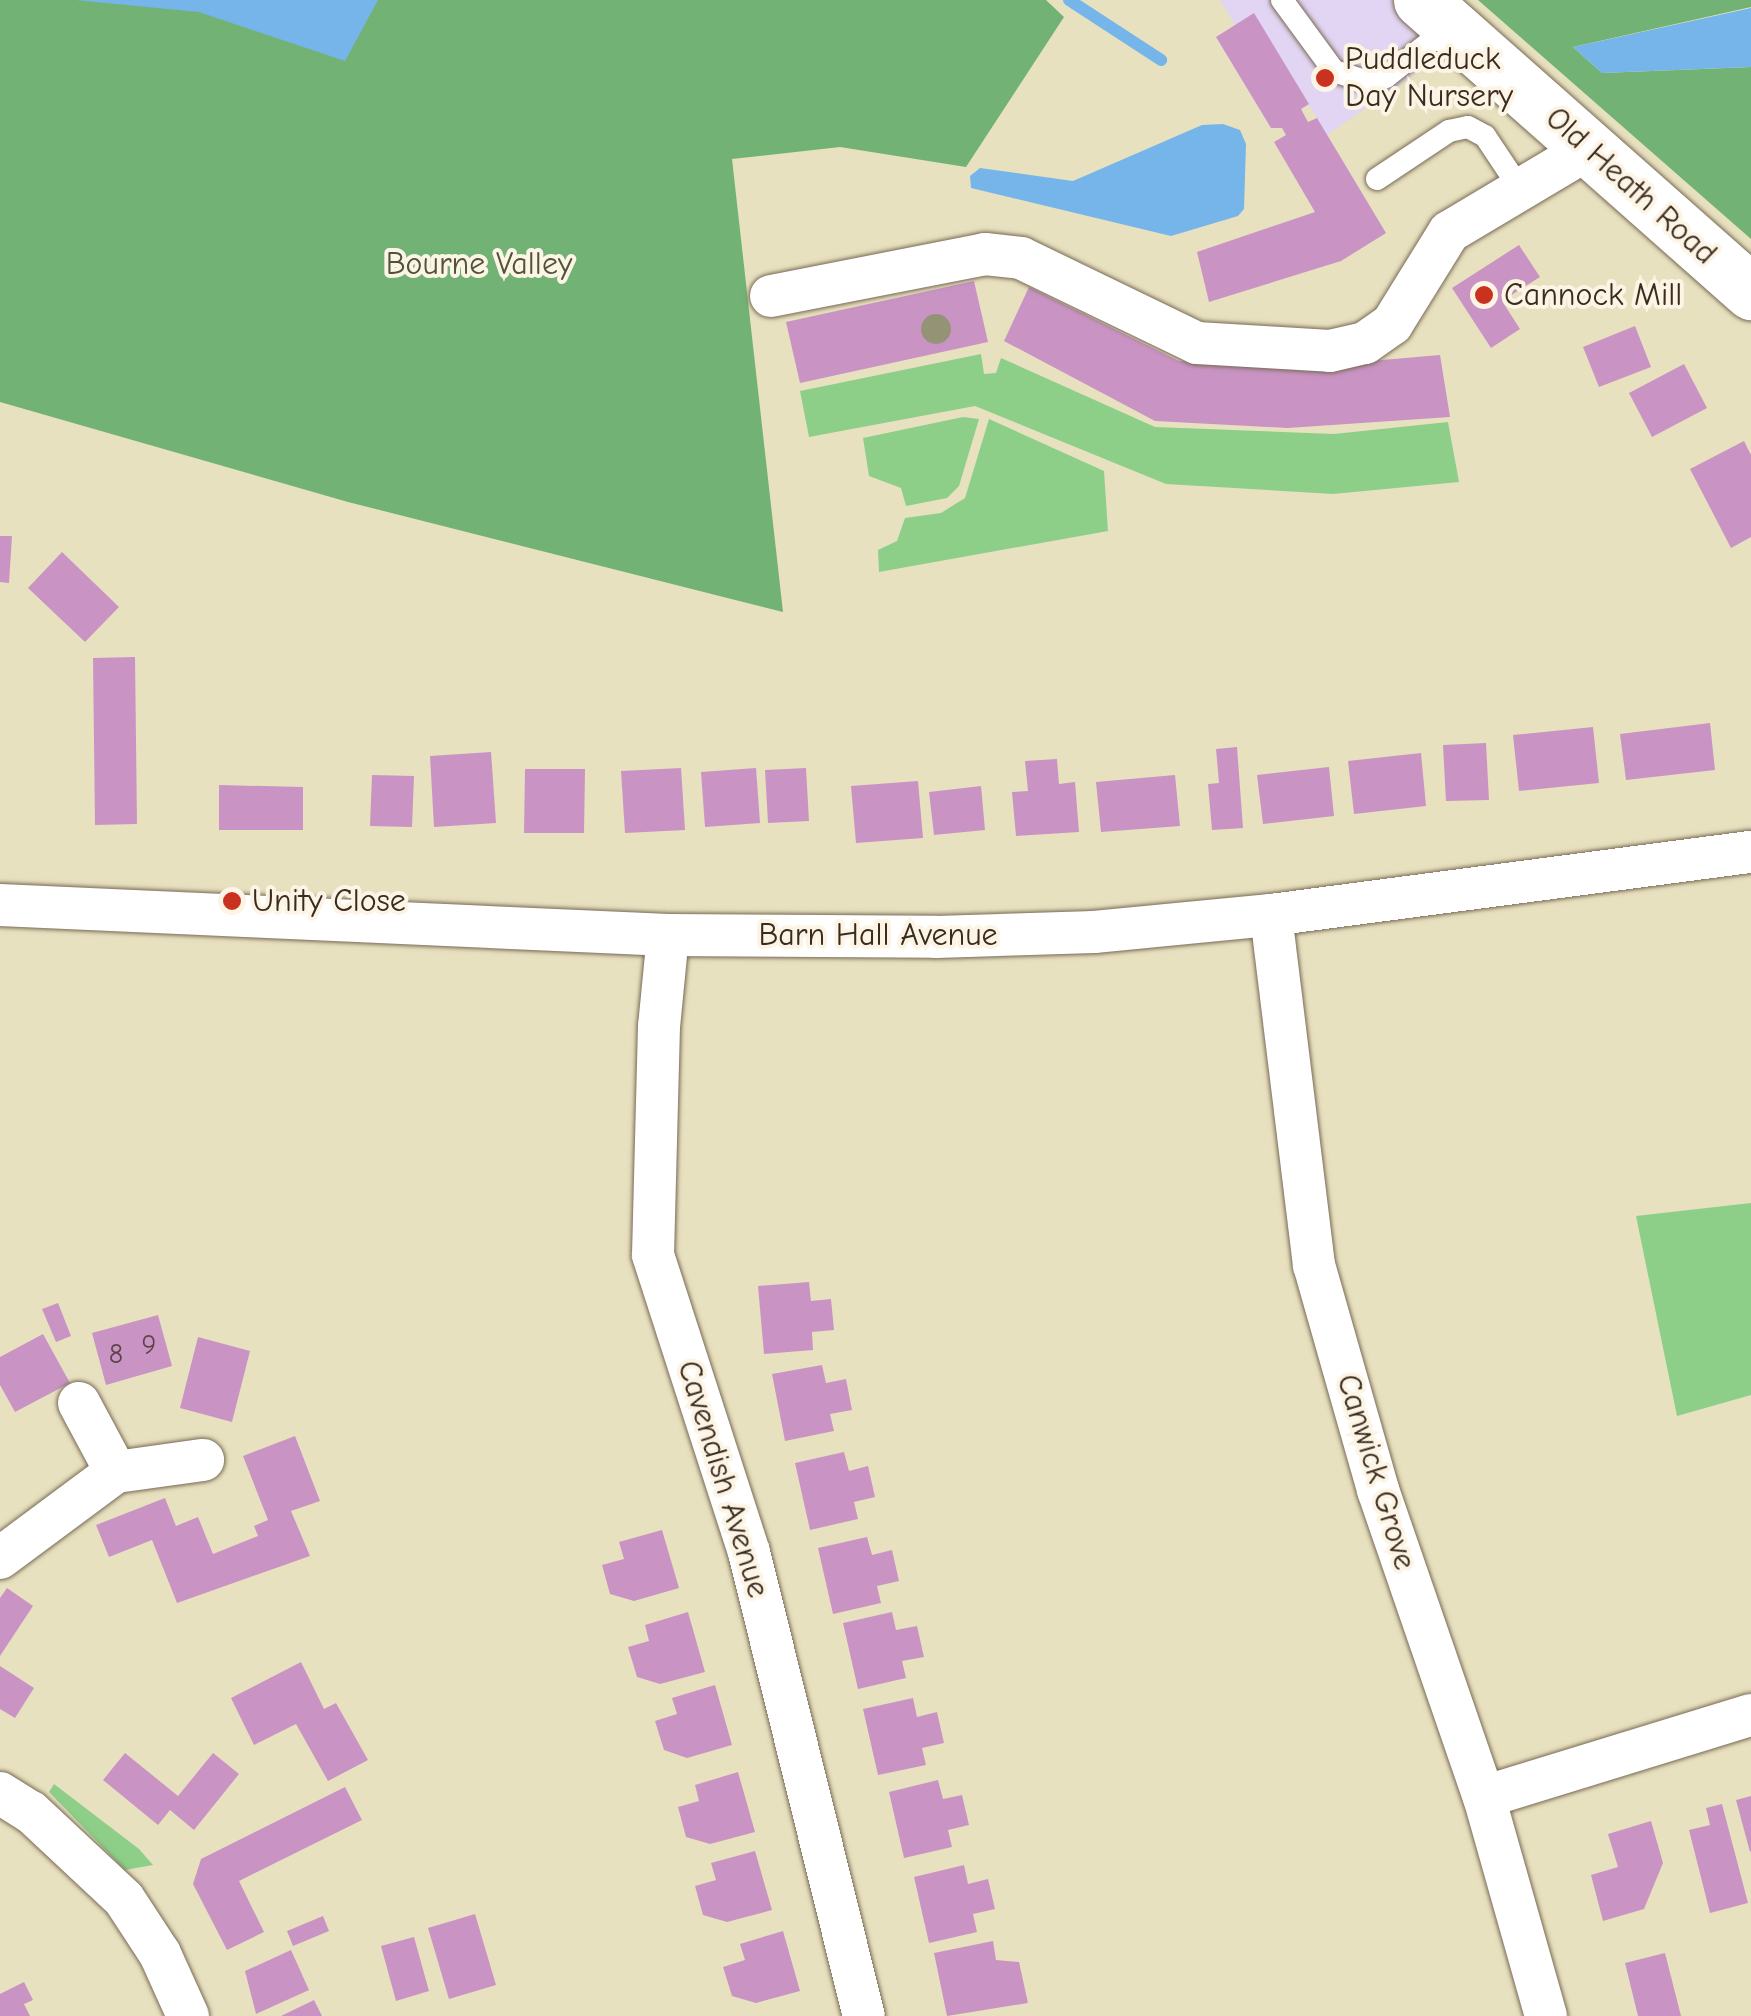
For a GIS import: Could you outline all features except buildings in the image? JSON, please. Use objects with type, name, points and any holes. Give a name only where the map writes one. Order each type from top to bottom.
[{"type":"street","name":"Old Heath Road","points":[[1436,13],[1751,292]]},
{"type":"street","points":[[771,296],[986,254],[1021,258],[1197,343],[1330,351],[1365,343],[1392,324],[1449,232],[1590,148]]},
{"type":"street","name":"Barn Hall Avenue","points":[[0,905],[668,935],[1074,932],[1271,914],[1751,852]]},
{"type":"street","name":"Canwick Grove","points":[[1271,914],[1314,1265],[1378,1490],[1484,1797],[1546,2016]]},
{"type":"street","name":"Cavendish Avenue","points":[[668,935],[658,1026],[654,1255],[749,1552],[864,2016]]},
{"type":"street","points":[[79,1403],[116,1472]]},
{"type":"street","points":[[0,1558],[116,1472],[202,1460]]},
{"type":"street","points":[[1484,1797],[1751,1715]]},
{"type":"street","points":[[0,1793],[31,1812],[124,1899],[172,2008]]},
{"type":"lane","points":[[1282,0],[1334,71],[1365,81],[1386,76],[1436,13]]},
{"type":"lane","points":[[1376,179],[1449,131],[1468,128],[1485,136],[1521,190]]},
{"type":"shaded area","name":"Puddleduck Day Nursery","points":[[1220,0],[1393,0],[1446,52],[1327,135],[1309,105],[1271,128],[1216,37],[1235,25]]},
{"type":"green space","name":"Bourne Valley","points":[[0,0],[1046,0],[1064,17],[966,167],[840,147],[732,159],[783,612],[348,502],[0,402]]},
{"type":"green space","points":[[1478,0],[1751,0],[1751,7],[1573,47],[1602,73],[1751,67],[1751,239]]},
{"type":"green space","points":[[981,354],[984,374],[996,373],[1001,358],[1155,427],[1334,434],[1448,422],[1459,482],[1333,494],[1166,484],[975,406],[809,437],[800,391]]},
{"type":"green space","points":[[963,417],[979,419],[959,486],[947,498],[906,506],[901,488],[869,476],[863,438]]},
{"type":"green space","points":[[989,419],[1104,471],[1108,531],[879,572],[878,550],[897,541],[905,518],[941,513],[965,498]]},
{"type":"green space","points":[[1751,1203],[1751,1395],[1677,1416],[1636,1216]]},
{"type":"green space","points":[[54,1784],[139,1849],[153,1865],[125,1870],[49,1792]]},
{"type":"water","points":[[75,0],[378,0],[345,61],[199,12]]},
{"type":"water","points":[[1751,8],[1751,67],[1602,73],[1573,47]]},
{"type":"water","points":[[1223,124],[1240,130],[1246,144],[1244,209],[1238,216],[1171,236],[971,188],[970,176],[980,168],[1073,181],[1202,125]]},
{"type":"waterway","points":[[1069,0],[1161,60]]},
{"type":"place","name":"Puddleduck Day Nursery","points":[[1325,78]]},
{"type":"place","name":"Cannock Mill","points":[[1484,295]]},
{"type":"place","name":"Unity Close","points":[[232,901]]}]
